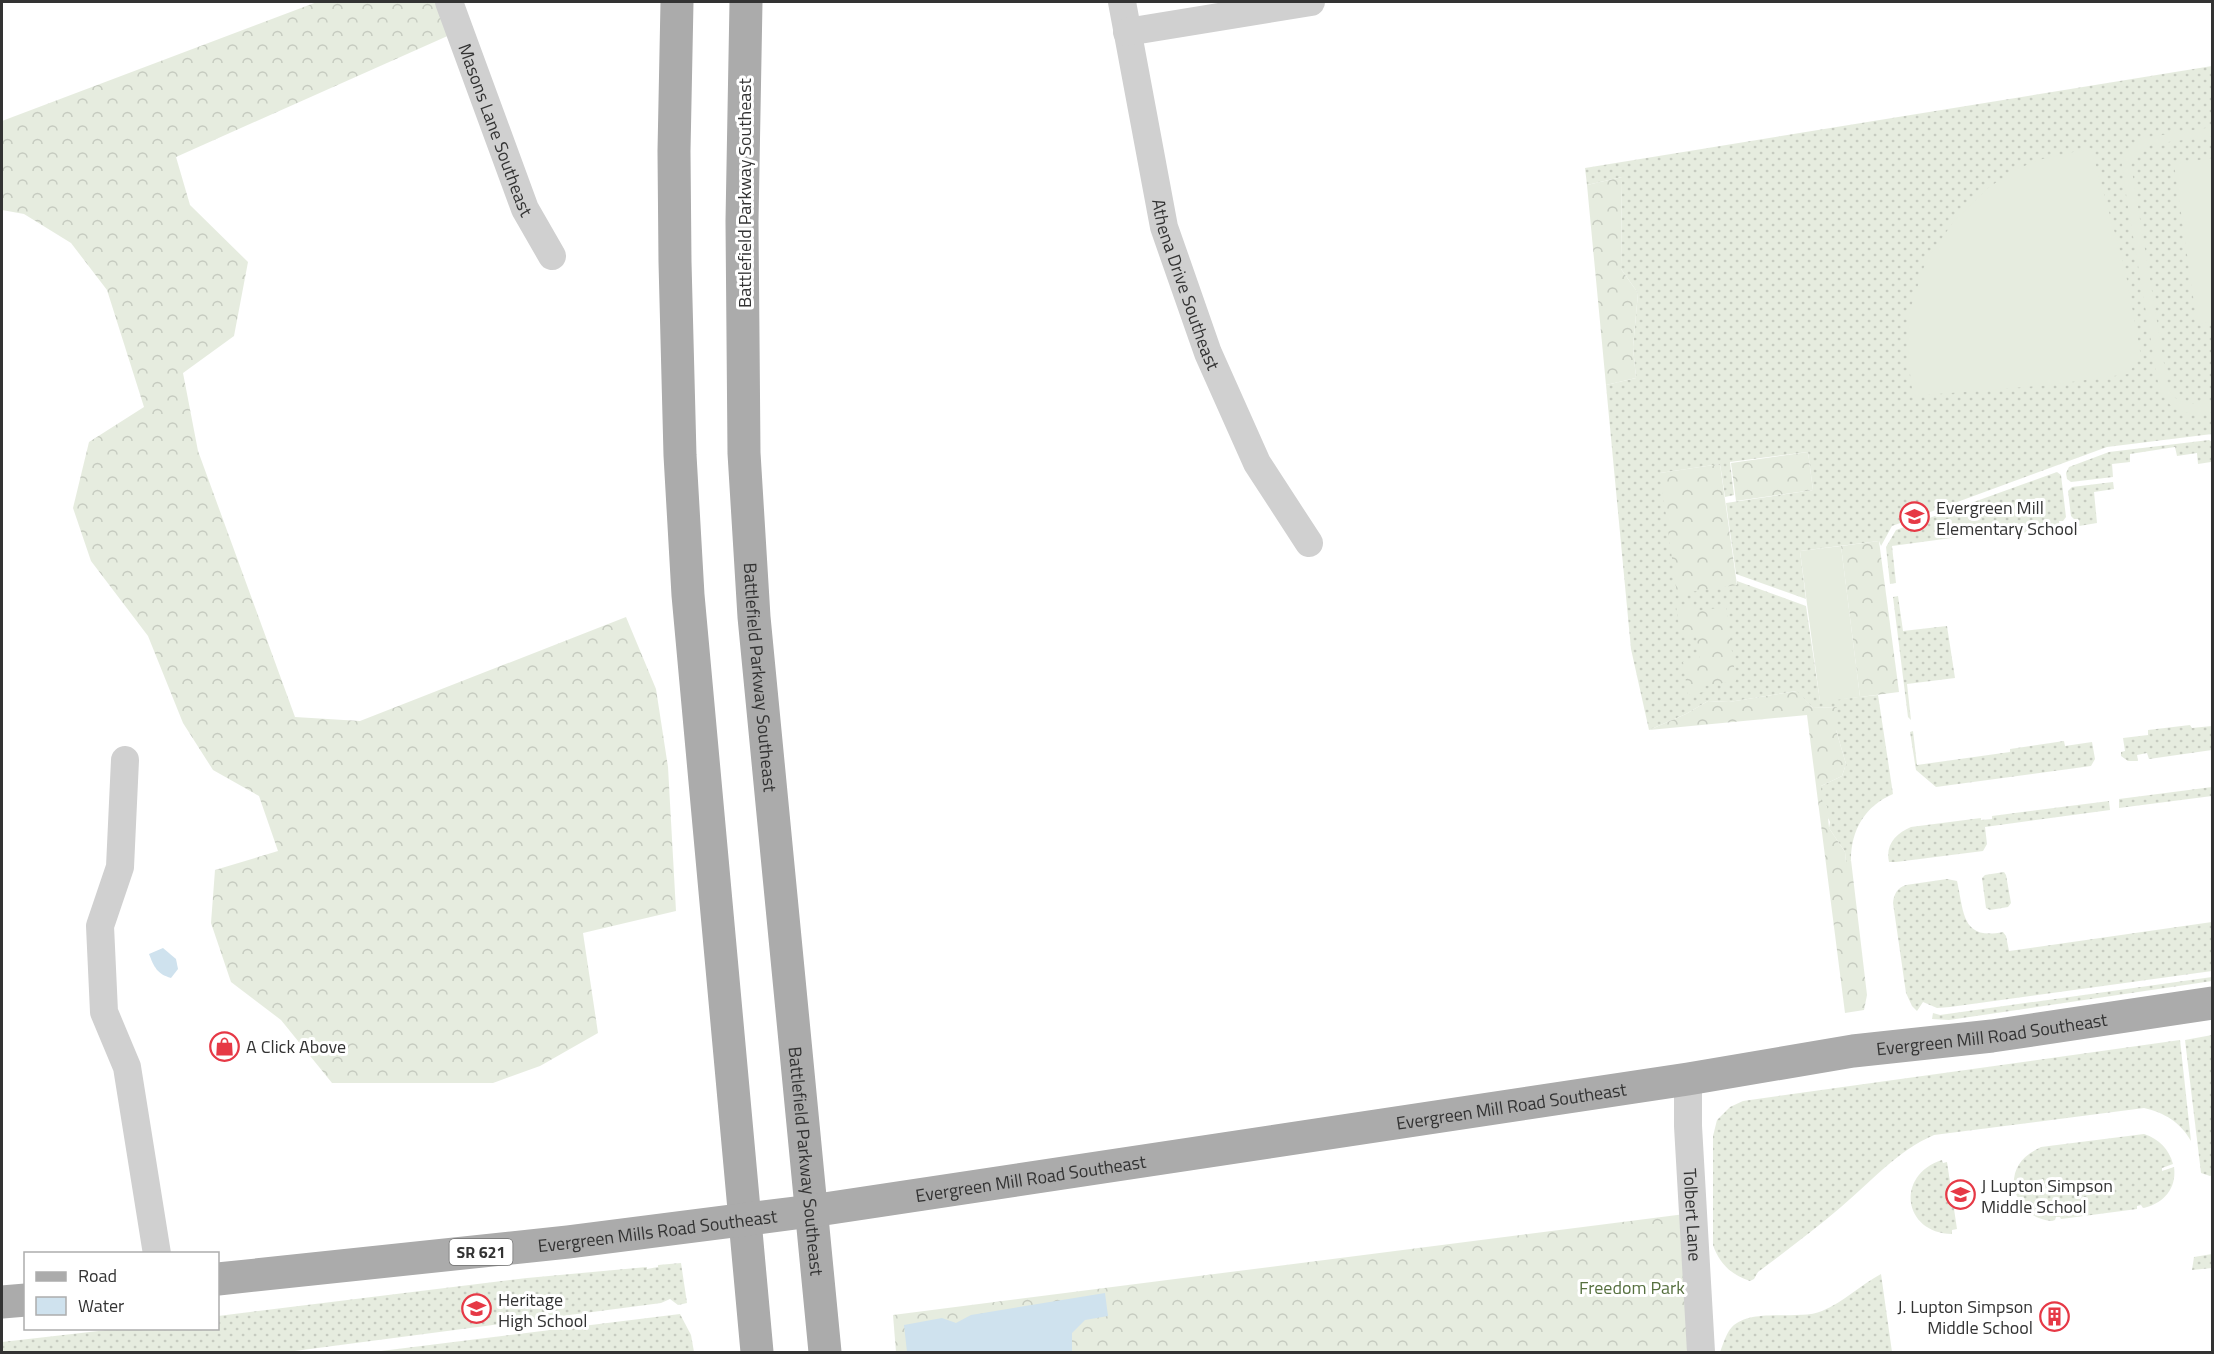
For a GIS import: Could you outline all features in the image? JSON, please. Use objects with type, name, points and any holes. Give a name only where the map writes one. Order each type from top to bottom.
[{"type":"main road","points":[[677,2],[674,151],[681,467],[696,690],[757,1353]]},
{"type":"main road","name":"Battlefield Parkway Southeast","points":[[746,2],[742,221],[745,465],[754,617],[825,1353]]},
{"type":"main road","name":"Evergreen Mill Road Southeast","points":[[811,1211],[1688,1079],[1853,1051],[1992,1036],[2212,1003]]},
{"type":"main road","name":"Evergreen Mills Road Southeast","points":[[219,1279],[556,1244],[811,1211]]},
{"type":"main road","points":[[2,1302],[24,1300]]},
{"type":"street","name":"Masons Lane Southeast","points":[[449,2],[525,209],[552,256]]},
{"type":"street","name":"Athena Drive Southeast","points":[[1122,2],[1164,227],[1205,343],[1257,463],[1309,543]]},
{"type":"street","points":[[1127,32],[1311,2]]},
{"type":"street","points":[[125,760],[120,867],[100,926],[104,1012],[127,1067],[157,1252]]},
{"type":"street","name":"Tolbert Lane","points":[[1688,1079],[1688,1126],[1701,1353]]},
{"type":"green space","points":[[317,2],[440,2],[452,34],[176,157],[190,205],[248,262],[234,336],[183,373],[198,451],[295,717],[360,721],[626,617],[656,689],[668,767],[676,911],[583,933],[598,1033],[540,1066],[493,1083],[332,1083],[281,1020],[231,982],[211,923],[215,870],[278,851],[259,796],[213,770],[183,723],[148,636],[91,561],[73,508],[89,442],[144,407],[107,290],[71,243],[24,214],[2,210],[2,121]]},
{"type":"green space","points":[[2212,66],[2212,434],[2107,447],[1892,526],[1881,546],[1879,541],[1800,551],[1806,599],[1736,574],[1726,503],[1813,490],[1808,452],[1730,462],[1734,495],[1725,497],[1720,464],[1660,473],[1737,585],[1737,581],[1806,606],[1820,701],[1878,695],[1893,794],[1867,812],[1857,829],[1851,860],[1846,864],[1845,852],[1829,828],[1830,822],[1821,802],[1821,786],[1842,776],[1846,764],[1836,730],[1836,707],[1813,708],[1796,691],[1729,702],[1708,701],[1686,714],[1649,730],[1631,649],[1606,385],[1636,378],[1633,347],[1638,293],[1621,269],[1622,177],[1587,185],[1585,168]]},
{"type":"green space","points":[[2212,127],[2212,136],[2149,146],[2134,157],[2131,165],[2168,387],[2176,398],[2186,403],[2212,402],[2212,412],[2193,413],[2171,406],[2158,382],[2122,164],[2130,147],[2144,138]]},
{"type":"green space","points":[[2091,148],[2125,269],[2141,356],[2128,374],[2050,385],[1913,396],[1908,359],[1909,313],[1926,261],[1954,221],[1988,188],[2013,171],[2038,160]]},
{"type":"green space","points":[[2212,158],[2212,322],[2197,324],[2174,164]]},
{"type":"green space","points":[[1622,177],[1621,269],[1638,293],[1633,347],[1636,378],[1606,385],[1587,185]]},
{"type":"green space","points":[[2209,440],[2212,442],[2211,462],[2198,464],[2197,453],[2177,456],[2175,447],[2130,454],[2130,462],[2112,464],[2113,477],[2071,482],[2067,479],[2066,473],[2069,467],[2109,452]]},
{"type":"green space","points":[[1808,452],[1813,490],[1736,501],[1731,463]]},
{"type":"green space","points":[[1720,464],[1737,585],[1677,594],[1660,473]]},
{"type":"green space","points":[[2057,472],[2061,475],[2066,517],[2063,521],[2059,521],[2060,528],[1982,538],[1981,534],[1892,546],[1896,583],[1890,584],[1886,547],[1896,530]]},
{"type":"green space","points":[[2113,482],[2114,489],[2094,492],[2097,523],[2079,526],[2078,519],[2071,516],[2068,491],[2072,487]]},
{"type":"green space","points":[[1879,541],[1899,692],[1860,697],[1841,546]]},
{"type":"green space","points":[[1841,546],[1860,697],[1820,702],[1800,551]]},
{"type":"green space","points":[[1898,596],[1903,631],[1947,626],[1955,678],[1907,684],[1911,720],[1908,717],[1893,597]]},
{"type":"green space","points":[[1693,603],[1695,611],[1726,607],[1736,681],[1704,686],[1705,692],[1688,695],[1683,662],[1700,659],[1696,635],[1681,637],[1676,606]]},
{"type":"green space","points":[[1797,691],[1813,708],[1837,707],[1836,730],[1846,764],[1842,776],[1821,786],[1821,802],[1827,806],[1829,828],[1845,852],[1846,863],[1851,860],[1867,995],[1864,1010],[1845,1013],[1807,715],[1649,730],[1686,714],[1708,701],[1729,702]]},
{"type":"green space","points":[[2190,725],[2192,728],[2212,726],[2212,750],[2149,759],[2147,753],[2137,755],[2138,761],[2128,761],[2121,756],[2121,752],[2125,751],[2123,738],[2148,735],[2148,730]]},
{"type":"green space","points":[[1913,731],[1917,765],[2010,752],[2010,749],[2064,741],[2065,746],[2092,742],[2095,759],[2091,766],[1936,787],[1916,770],[1910,732]]},
{"type":"green space","points":[[2212,787],[2212,796],[2119,808],[2119,799]]},
{"type":"green space","points":[[2109,801],[2110,810],[1985,827],[1987,844],[1983,851],[1889,862],[1889,850],[1893,840],[1911,827],[1981,818],[1981,820],[1992,819],[1992,816]]},
{"type":"green space","points":[[2004,872],[2011,903],[2008,907],[1990,910],[1986,908],[1982,878],[1985,875]]},
{"type":"green space","points":[[1947,879],[1957,881],[1964,913],[1972,928],[1989,934],[2003,932],[2009,951],[2212,922],[2212,971],[1950,1007],[1937,1008],[1923,1002],[1917,1011],[1906,993],[1893,900],[1895,894],[1903,886]]},
{"type":"green space","points":[[2212,977],[2212,981],[1949,1020],[1932,1019],[1933,1013],[1940,1015]]},
{"type":"green space","points":[[2212,1035],[2212,1175],[2210,1176],[2201,1173],[2185,1040]]},
{"type":"green space","points":[[2180,1040],[2191,1141],[2171,1119],[2144,1108],[1934,1135],[1896,1158],[1831,1216],[1758,1272],[1750,1281],[1732,1272],[1722,1263],[1713,1245],[1713,1136],[1717,1120],[1730,1107],[1743,1101]]},
{"type":"green space","points":[[2144,1134],[2159,1142],[2169,1154],[2173,1164],[2162,1168],[2162,1171],[2174,1167],[2171,1189],[2157,1203],[2143,1208],[2141,1205],[2137,1206],[2137,1209],[2061,1219],[2056,1217],[2052,1221],[2034,1216],[2021,1204],[2015,1192],[2033,1189],[2034,1193],[2046,1190],[2043,1179],[2032,1181],[2033,1186],[2014,1189],[2017,1169],[2028,1154],[2041,1147]]},
{"type":"green space","points":[[1942,1160],[1943,1163],[1947,1162],[1957,1229],[1952,1230],[1952,1234],[1936,1231],[1923,1224],[1915,1214],[1911,1202],[1912,1190],[1917,1178],[1927,1167]]},
{"type":"green space","name":"Freedom Park","points":[[1693,1213],[1701,1352],[896,1352],[893,1315]]},
{"type":"green space","points":[[2212,1254],[2212,1268],[2192,1270],[2194,1257]]},
{"type":"green space","name":"Heritage High School","points":[[681,1263],[687,1303],[678,1305],[670,1299],[661,1303],[287,1352],[2,1352],[2,1342],[107,1330],[219,1330],[219,1316],[527,1278],[647,1267],[647,1269],[658,1267],[658,1265]]},
{"type":"green space","points":[[1881,1274],[1892,1352],[1720,1352],[1726,1336],[1740,1321],[1751,1317],[1801,1315],[1822,1311]]},
{"type":"green space","points":[[680,1314],[691,1335],[694,1352],[373,1352]]},
{"type":"water","points":[[163,948],[176,959],[178,969],[171,978],[157,969],[149,954]]},
{"type":"water","points":[[1105,1293],[1108,1316],[1085,1320],[1072,1333],[1072,1352],[907,1352],[904,1325],[942,1318],[956,1323],[971,1315]]},
{"type":"place","name":"Evergreen Mill Elementary School","points":[[1915,517]]},
{"type":"place","name":"A Click Above","points":[[225,1046]]},
{"type":"place","name":"J Lupton Simpson Middle School","points":[[1960,1195]]},
{"type":"place","name":"Heritage High School","points":[[477,1309]]},
{"type":"place","name":"J. Lupton Simpson Middle School","points":[[2054,1316]]}]
